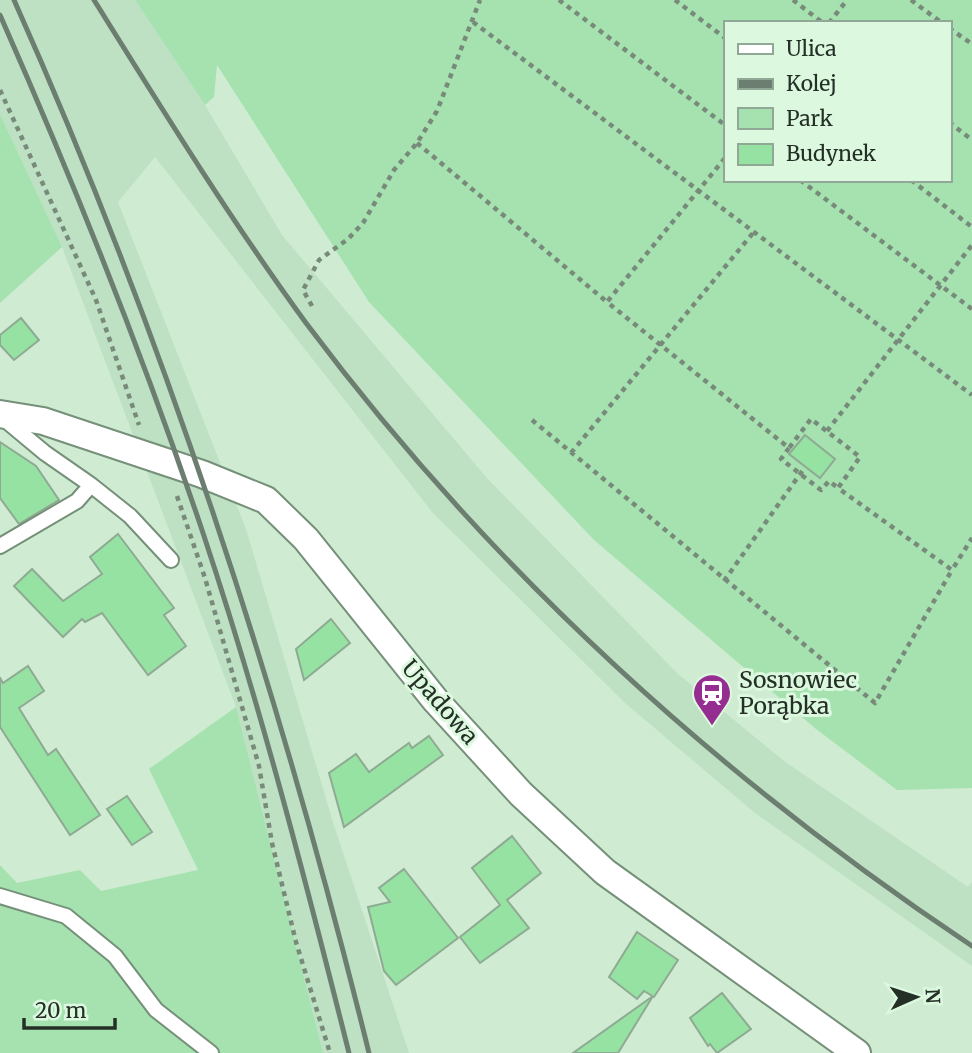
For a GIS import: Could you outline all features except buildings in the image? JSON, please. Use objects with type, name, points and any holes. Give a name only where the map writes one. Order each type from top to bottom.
[{"type":"street","name":"Upadowa","points":[[0,415],[43,421],[236,486],[266,500],[306,539],[436,701],[540,811],[606,872],[857,1053]]},
{"type":"lane","points":[[0,415],[45,453],[92,485],[130,516],[171,559]]},
{"type":"lane","points":[[0,546],[77,501],[92,485]]},
{"type":"lane","points":[[0,897],[66,916],[115,956],[156,1010],[211,1053]]},
{"type":"path","points":[[312,306],[303,290],[319,260],[363,223],[394,170],[417,143],[437,111],[480,0]]},
{"type":"path","points":[[559,0],[724,124]]},
{"type":"path","points":[[675,0],[724,37]]},
{"type":"path","points":[[793,0],[819,21]]},
{"type":"path","points":[[831,21],[847,0]]},
{"type":"path","points":[[911,0],[939,21]]},
{"type":"path","points":[[473,22],[972,395]]},
{"type":"path","points":[[951,29],[972,44]]},
{"type":"path","points":[[0,90],[96,300],[140,430],[140,454]]},
{"type":"path","points":[[951,124],[972,140]]},
{"type":"path","points":[[417,143],[607,302],[789,448]]},
{"type":"path","points":[[607,302],[724,159]]},
{"type":"path","points":[[803,182],[972,309]]},
{"type":"path","points":[[914,182],[972,227]]},
{"type":"path","points":[[571,453],[753,233]]},
{"type":"path","points":[[827,432],[972,245]]},
{"type":"path","points":[[838,488],[860,457],[811,419],[780,459],[821,491],[829,481],[838,488],[952,570]]},
{"type":"path","points":[[532,420],[875,703],[972,538]]},
{"type":"path","points":[[165,462],[205,578],[260,766],[272,843],[296,942],[330,1053]]},
{"type":"path","points":[[724,580],[805,467]]},
{"type":"shaded area","points":[[0,0],[135,0],[205,105],[282,235],[486,477],[678,674],[784,761],[968,887],[972,882],[972,966],[755,813],[625,703],[432,512],[155,157],[118,202],[246,529],[332,819],[409,1053],[323,1053],[236,707],[62,247],[0,114]]},
{"type":"green space","points":[[135,0],[972,0],[972,788],[897,790],[816,729],[594,540],[369,302],[217,65],[214,97],[205,105]]},
{"type":"green space","points":[[0,114],[62,247],[0,303]]},
{"type":"green space","points":[[236,707],[323,1053],[0,1053],[0,865],[17,883],[80,870],[101,891],[198,870],[149,769]]},
{"type":"railway","points":[[14,0],[121,257],[170,387],[215,519],[297,784],[369,1053]]},
{"type":"railway","points":[[94,0],[197,163],[278,284],[377,414],[452,500],[531,584],[612,663],[698,739],[786,811],[877,880],[972,946]]},
{"type":"railway","points":[[0,15],[108,272],[203,533],[263,727],[349,1053]]},
{"type":"place","name":"Sosnowiec Porąbka","points":[[712,727]]}]
